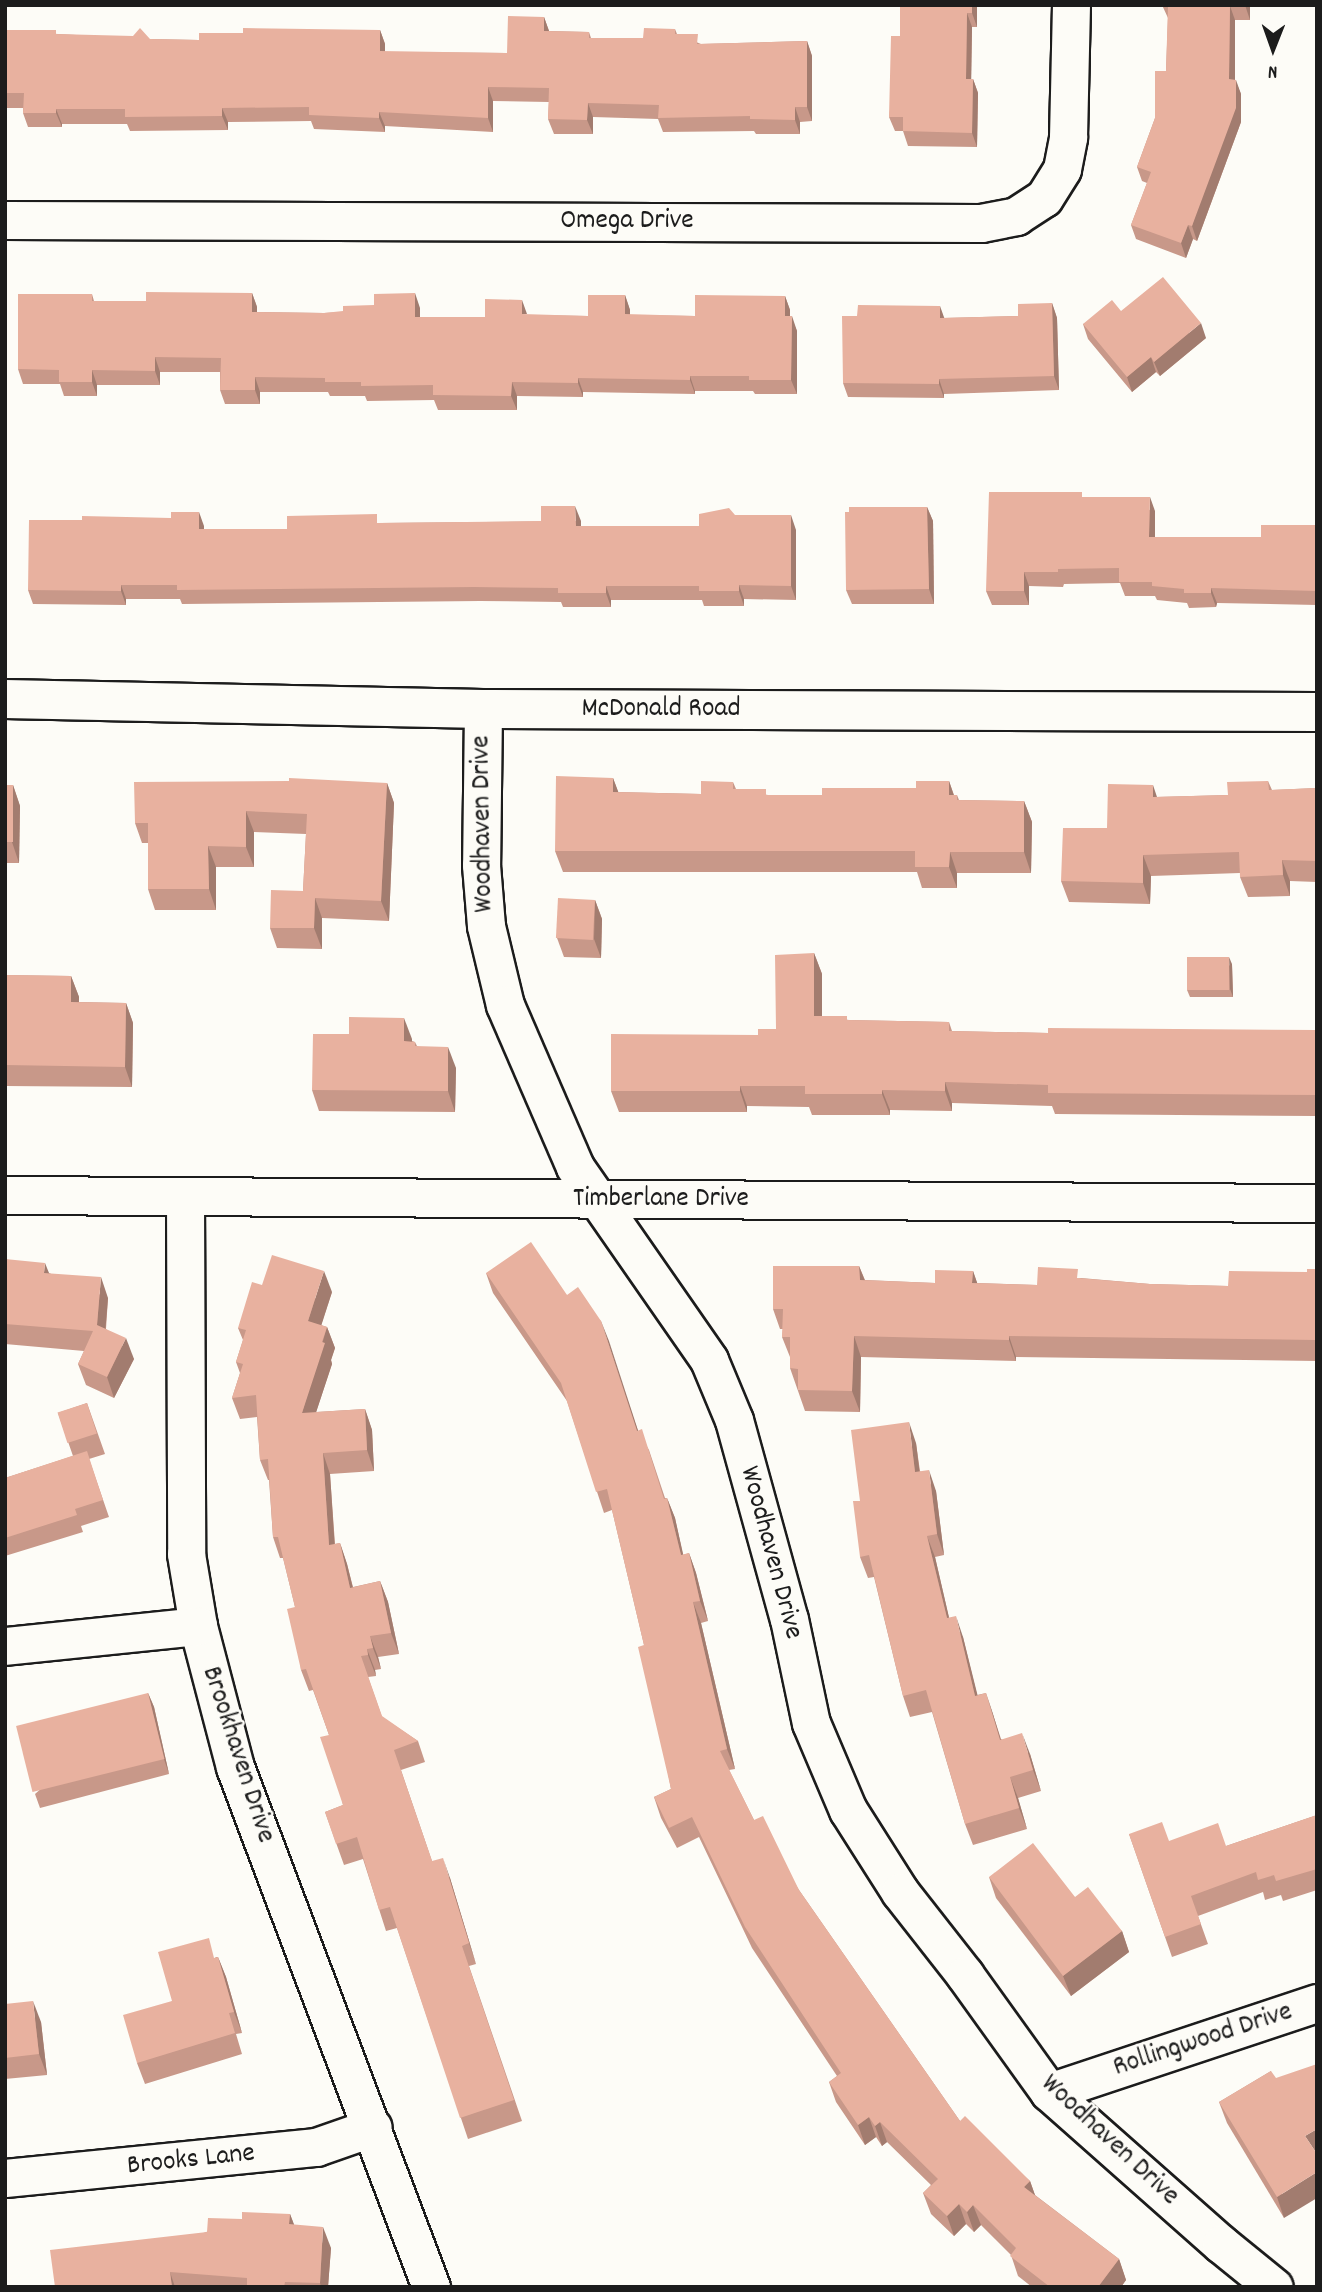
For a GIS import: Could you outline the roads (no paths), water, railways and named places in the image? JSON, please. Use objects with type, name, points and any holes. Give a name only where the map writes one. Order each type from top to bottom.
[{"type":"street","name":"Omega Drive","points":[[5,220],[981,223],[1016,216],[1044,198],[1062,169],[1068,136],[1071,5]]},
{"type":"street","name":"McDonald Road","points":[[5,699],[483,709],[1317,712]]},
{"type":"street","name":"Woodhaven Drive","points":[[483,709],[481,865],[486,926],[505,1006],[575,1167],[709,1360],[729,1408],[789,1619],[811,1723],[848,1810],[900,1892],[1049,2092],[1221,2244],[1274,2287]]},
{"type":"street","name":"Timberlane Drive","points":[[5,1195],[1317,1203]]},
{"type":"street","name":"Brookhaven Drive","points":[[185,1195],[187,1554],[198,1626],[235,1767],[373,2127],[431,2287]]},
{"type":"street","points":[[5,1646],[198,1626]]},
{"type":"street","name":"Rollingwood Drive","points":[[1049,2092],[1317,2003]]},
{"type":"street","name":"Brooks Lane","points":[[5,2178],[316,2147],[373,2127]]}]
